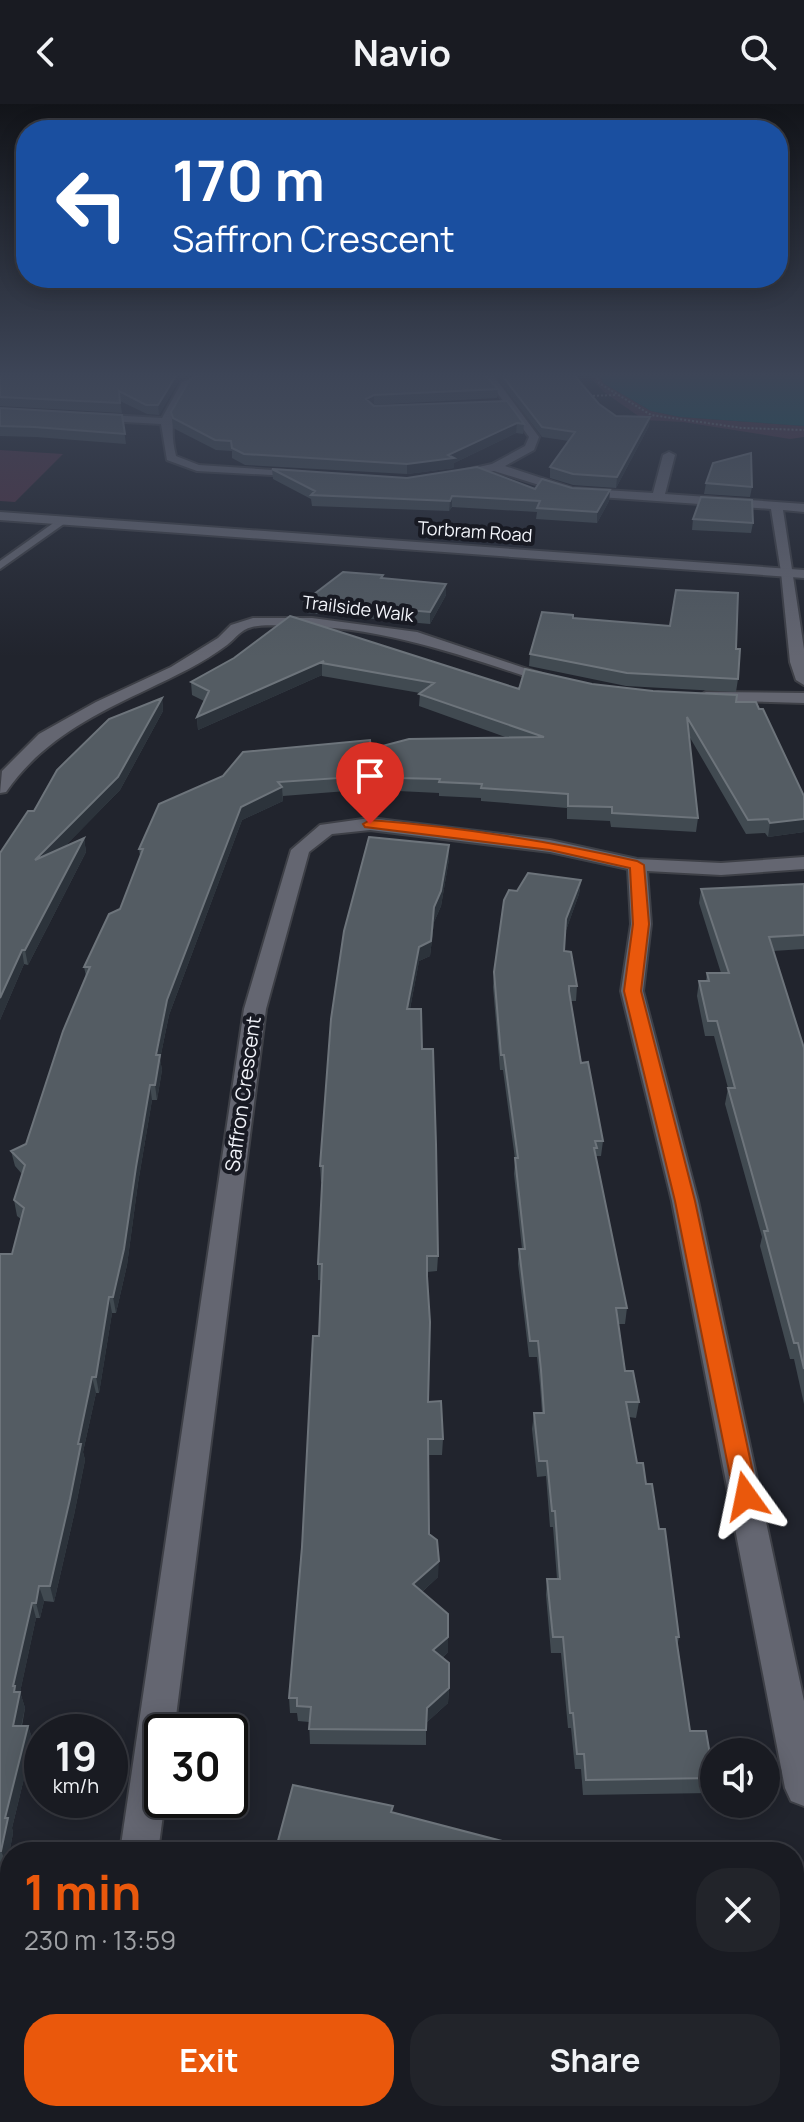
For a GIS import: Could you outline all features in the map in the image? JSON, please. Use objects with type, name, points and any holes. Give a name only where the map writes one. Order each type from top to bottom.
[{"type":"street","points":[[200,468],[316,476]]},
{"type":"street","points":[[441,478],[489,468]]},
{"type":"street","points":[[499,468],[571,491],[804,508]]},
{"type":"street","points":[[658,499],[666,468]]},
{"type":"street","points":[[776,505],[788,572],[798,662],[804,680]]},
{"type":"street","name":"Torbram Road","points":[[0,516],[804,574]]},
{"type":"street","name":"Trailside Walk","points":[[0,788],[11,771],[45,738],[176,670],[223,641],[236,628],[253,622],[312,622],[417,636],[577,686]]},
{"type":"street","points":[[692,696],[804,698]]},
{"type":"street","name":"Saffron Crescent","points":[[140,1842],[255,1009],[300,850],[327,829],[370,824],[550,846],[637,865],[721,869],[804,863]]},
{"type":"street","points":[[637,865],[641,924],[632,991],[685,1201],[804,1788]]},
{"type":"lane","points":[[0,566],[6,556],[63,521]]},
{"type":"shaded area","points":[[0,468],[49,468],[15,502],[0,501]]},
{"type":"building","points":[[480,468],[535,489],[542,479],[572,488],[610,490],[597,512],[537,508],[540,501],[452,496],[450,501],[311,495],[315,491],[272,469],[407,478]]},
{"type":"building","points":[[554,468],[622,468],[617,477],[573,474]]},
{"type":"building","points":[[711,468],[751,468],[752,487],[706,483]]},
{"type":"building","points":[[701,497],[752,500],[753,523],[693,519]]},
{"type":"building","points":[[343,572],[446,584],[430,612],[305,601]]},
{"type":"building","points":[[676,590],[738,593],[738,679],[627,673],[530,654],[542,612],[573,615],[573,618],[670,626]]},
{"type":"building","points":[[290,616],[519,689],[525,669],[592,684],[737,695],[736,702],[756,702],[759,709],[763,709],[804,796],[804,819],[770,823],[768,819],[748,820],[687,717],[698,818],[612,813],[612,807],[568,806],[568,794],[481,788],[482,784],[398,778],[399,774],[278,782],[282,787],[241,807],[167,1000],[156,1055],[160,1055],[155,1085],[150,1085],[124,1249],[113,1297],[109,1297],[96,1377],[92,1377],[78,1444],[81,1444],[70,1499],[50,1586],[39,1586],[36,1603],[32,1603],[13,1686],[14,1692],[20,1692],[13,1726],[24,1726],[24,1742],[5,1818],[8,1818],[3,1842],[0,1842],[0,1254],[12,1254],[24,1208],[14,1200],[25,1165],[11,1151],[26,1144],[63,1031],[90,967],[84,967],[109,914],[120,909],[143,849],[139,849],[159,804],[223,776],[243,752],[370,740],[371,749],[409,739],[544,737],[419,694],[434,683],[322,663],[324,661],[197,717],[209,691],[191,682],[234,658]]},
{"type":"building","points":[[162,698],[118,777],[35,860],[84,838],[25,950],[22,950],[0,998],[0,853],[28,811],[34,811],[57,770],[109,719]]},
{"type":"building","points":[[369,837],[449,845],[441,891],[434,907],[431,941],[419,947],[407,1009],[421,1009],[422,1049],[433,1049],[436,1144],[438,1256],[427,1256],[430,1322],[428,1402],[441,1401],[443,1439],[428,1439],[429,1534],[437,1540],[439,1561],[413,1584],[448,1614],[448,1637],[433,1650],[449,1663],[449,1688],[427,1708],[426,1730],[309,1729],[311,1707],[297,1706],[297,1698],[289,1698],[302,1547],[313,1336],[319,1336],[322,1264],[318,1264],[323,1166],[320,1166],[331,1019],[344,931]]},
{"type":"building","points":[[528,873],[581,880],[566,919],[564,951],[571,952],[577,986],[569,986],[569,991],[581,1063],[588,1062],[603,1141],[595,1141],[597,1148],[594,1148],[627,1308],[616,1308],[625,1371],[633,1371],[639,1402],[626,1402],[637,1463],[643,1463],[646,1484],[652,1484],[659,1529],[665,1529],[690,1731],[706,1731],[707,1738],[700,1738],[700,1778],[586,1780],[584,1754],[577,1754],[563,1637],[553,1637],[547,1579],[560,1579],[555,1511],[552,1511],[547,1461],[539,1461],[534,1413],[544,1413],[541,1370],[538,1341],[530,1341],[519,1249],[525,1249],[515,1158],[518,1158],[504,1055],[501,1055],[494,972],[504,900],[509,890],[517,891]]},
{"type":"building","points":[[804,884],[804,935],[769,937],[804,1048],[804,1369],[798,1343],[794,1343],[764,1231],[768,1231],[728,1088],[735,1088],[717,1021],[708,1021],[699,981],[709,981],[707,973],[729,973],[701,889]]},
{"type":"building","points":[[293,1785],[393,1806],[391,1812],[506,1842],[278,1842]]},
{"type":"route","points":[[370,824],[550,846],[637,865],[641,924],[632,991],[685,1201],[746,1496]]}]
